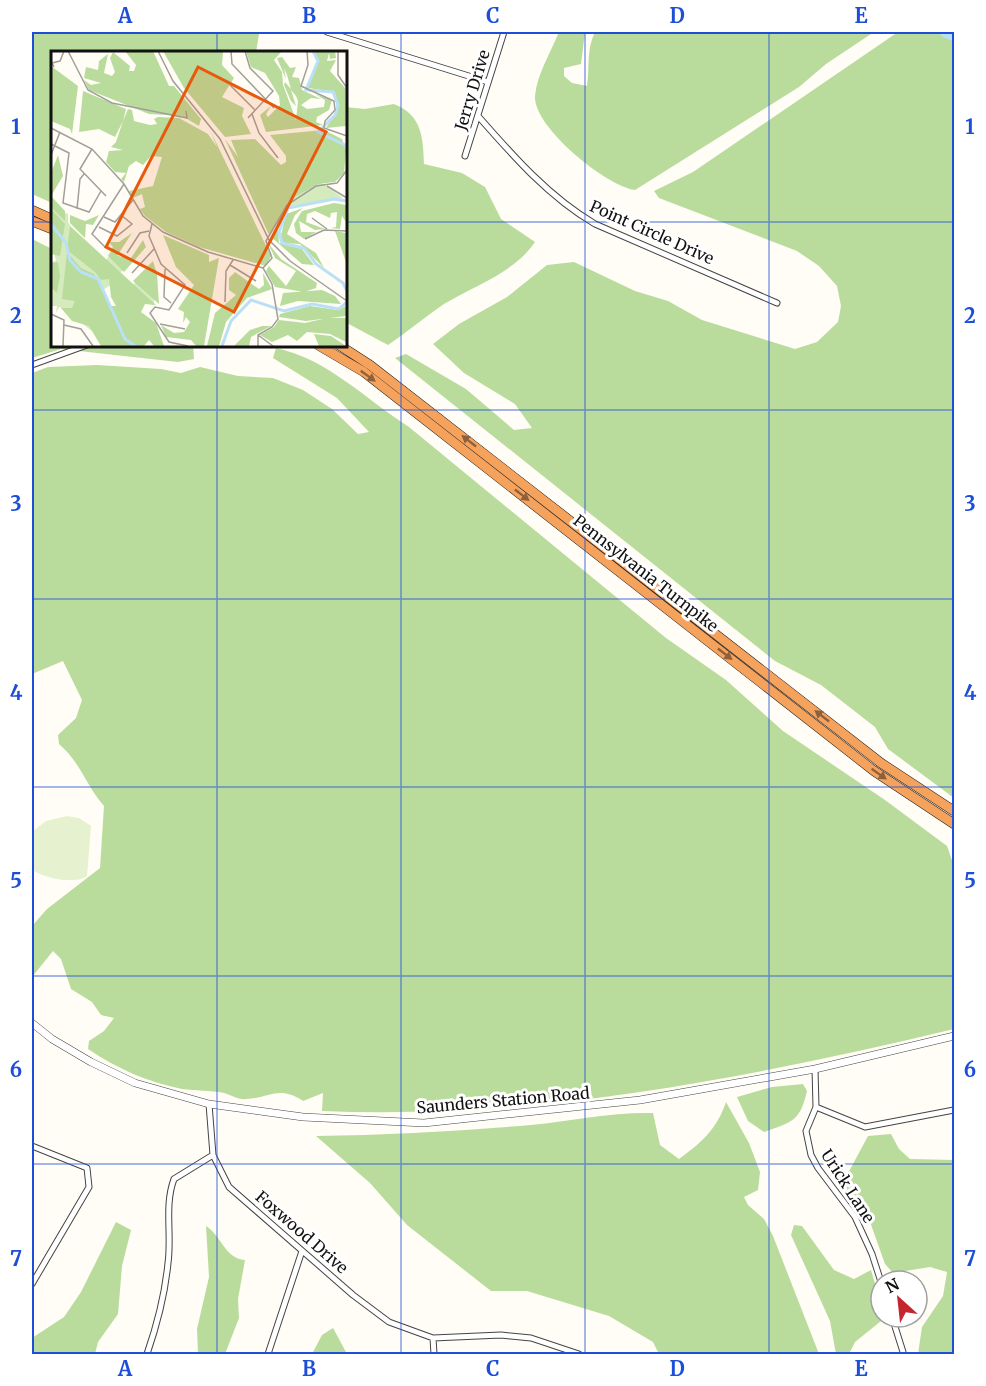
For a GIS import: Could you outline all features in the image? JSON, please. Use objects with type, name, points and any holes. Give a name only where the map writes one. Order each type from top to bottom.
[{"type":"highway","points":[[32,210],[51,219]]},
{"type":"highway","points":[[32,220],[51,229]]},
{"type":"highway","name":"Pennsylvania Turnpike","points":[[320,346],[364,372],[874,771],[951,823]]},
{"type":"highway","name":"Pennsylvania Turnpike","points":[[341,346],[370,364],[881,763],[954,811]]},
{"type":"street","points":[[327,32],[488,82]]},
{"type":"street","name":"Jerry Drive","points":[[465,156],[504,32]]},
{"type":"street","name":"Point Circle Drive","points":[[478,116],[515,159],[579,215],[777,303]]},
{"type":"street","points":[[32,365],[84,346]]},
{"type":"street","name":"Saunders Station Road","points":[[32,1023],[90,1062],[135,1083],[209,1104],[303,1117],[424,1123],[640,1100],[815,1069],[954,1036]]},
{"type":"street","name":"Urick Lane","points":[[815,1069],[816,1107],[806,1131],[811,1155],[818,1168],[855,1217],[877,1269]]},
{"type":"street","name":"Foxwood Drive","points":[[209,1104],[213,1155],[229,1187],[352,1295],[389,1322],[433,1338],[501,1335],[531,1338],[579,1354]]},
{"type":"street","points":[[816,1107],[865,1127],[954,1110]]},
{"type":"street","points":[[32,1146],[87,1168],[89,1187],[32,1284]]},
{"type":"street","points":[[147,1354],[156,1328],[168,1262],[168,1195],[174,1179],[213,1155]]},
{"type":"street","points":[[268,1354],[302,1251]]},
{"type":"street","points":[[896,1329],[903,1352]]},
{"type":"street","points":[[433,1338],[434,1354]]},
{"type":"green space","points":[[32,32],[259,32],[256,51],[51,51],[51,203],[32,194]]},
{"type":"green space","points":[[559,32],[585,32],[581,64],[564,68],[564,76],[572,83],[587,86],[589,52],[595,32],[874,32],[826,64],[799,87],[635,190],[607,178],[573,153],[546,123],[538,109],[535,96],[538,80]]},
{"type":"green space","points":[[898,32],[954,32],[954,798],[888,749],[875,727],[821,685],[775,661],[395,358],[406,354],[466,389],[514,430],[532,428],[515,404],[464,373],[433,344],[459,324],[507,297],[547,265],[574,262],[635,291],[668,301],[702,320],[795,349],[817,342],[838,322],[841,306],[837,286],[819,266],[797,251],[659,198],[654,191],[693,172]]},
{"type":"green space","points":[[394,104],[410,114],[419,128],[424,164],[462,173],[485,187],[501,219],[535,242],[526,253],[505,270],[444,304],[388,345],[346,323],[346,107],[365,109]]},
{"type":"green space","points":[[32,239],[51,248],[51,346],[193,346],[194,359],[178,362],[61,349],[32,358]]},
{"type":"green space","points":[[276,348],[295,353],[329,370],[409,427],[666,638],[726,680],[783,731],[885,800],[947,846],[954,866],[954,1029],[799,1064],[641,1092],[481,1109],[402,1112],[322,1111],[323,1093],[303,1101],[295,1096],[281,1093],[243,1099],[219,1092],[182,1089],[133,1074],[88,1049],[89,1041],[104,1031],[114,1018],[101,1015],[92,1002],[71,989],[61,959],[53,951],[32,977],[32,926],[47,909],[100,868],[104,806],[73,759],[59,744],[58,735],[76,718],[82,700],[63,661],[32,674],[32,373],[48,367],[97,365],[161,369],[181,373],[200,367],[238,376],[273,378],[303,390],[332,409],[358,434],[369,432],[337,398],[273,358]]},
{"type":"green space","points":[[67,816],[79,818],[91,826],[87,876],[82,879],[50,878],[32,869],[32,832],[46,821]]},
{"type":"green space","points":[[803,1084],[807,1091],[798,1115],[789,1123],[764,1132],[748,1121],[737,1097],[772,1087]]},
{"type":"green space","points":[[726,1102],[749,1143],[760,1172],[758,1190],[744,1197],[748,1205],[764,1219],[773,1236],[819,1354],[659,1354],[653,1342],[609,1316],[527,1291],[491,1291],[407,1225],[370,1183],[316,1136],[478,1129],[622,1114],[653,1113],[660,1145],[679,1159],[713,1128]]},
{"type":"green space","points":[[891,1134],[899,1149],[910,1159],[954,1160],[954,1354],[918,1354],[922,1329],[929,1329],[929,1317],[943,1296],[947,1272],[930,1267],[889,1269],[885,1264],[869,1219],[847,1195],[846,1177],[868,1136]]},
{"type":"green space","points":[[116,1222],[131,1230],[122,1266],[118,1314],[98,1342],[95,1354],[35,1354],[32,1352],[32,1338],[64,1317],[81,1292]]},
{"type":"green space","points":[[794,1225],[802,1226],[834,1270],[854,1279],[869,1271],[869,1329],[871,1329],[855,1342],[849,1354],[836,1354],[830,1321],[791,1235]]},
{"type":"green space","points":[[206,1226],[232,1255],[245,1260],[238,1299],[239,1318],[225,1354],[198,1354],[197,1329],[209,1277]]},
{"type":"green space","points":[[333,1328],[347,1354],[312,1354],[322,1335]]},
{"type":"waterway","points":[[946,32],[954,35]]}]
